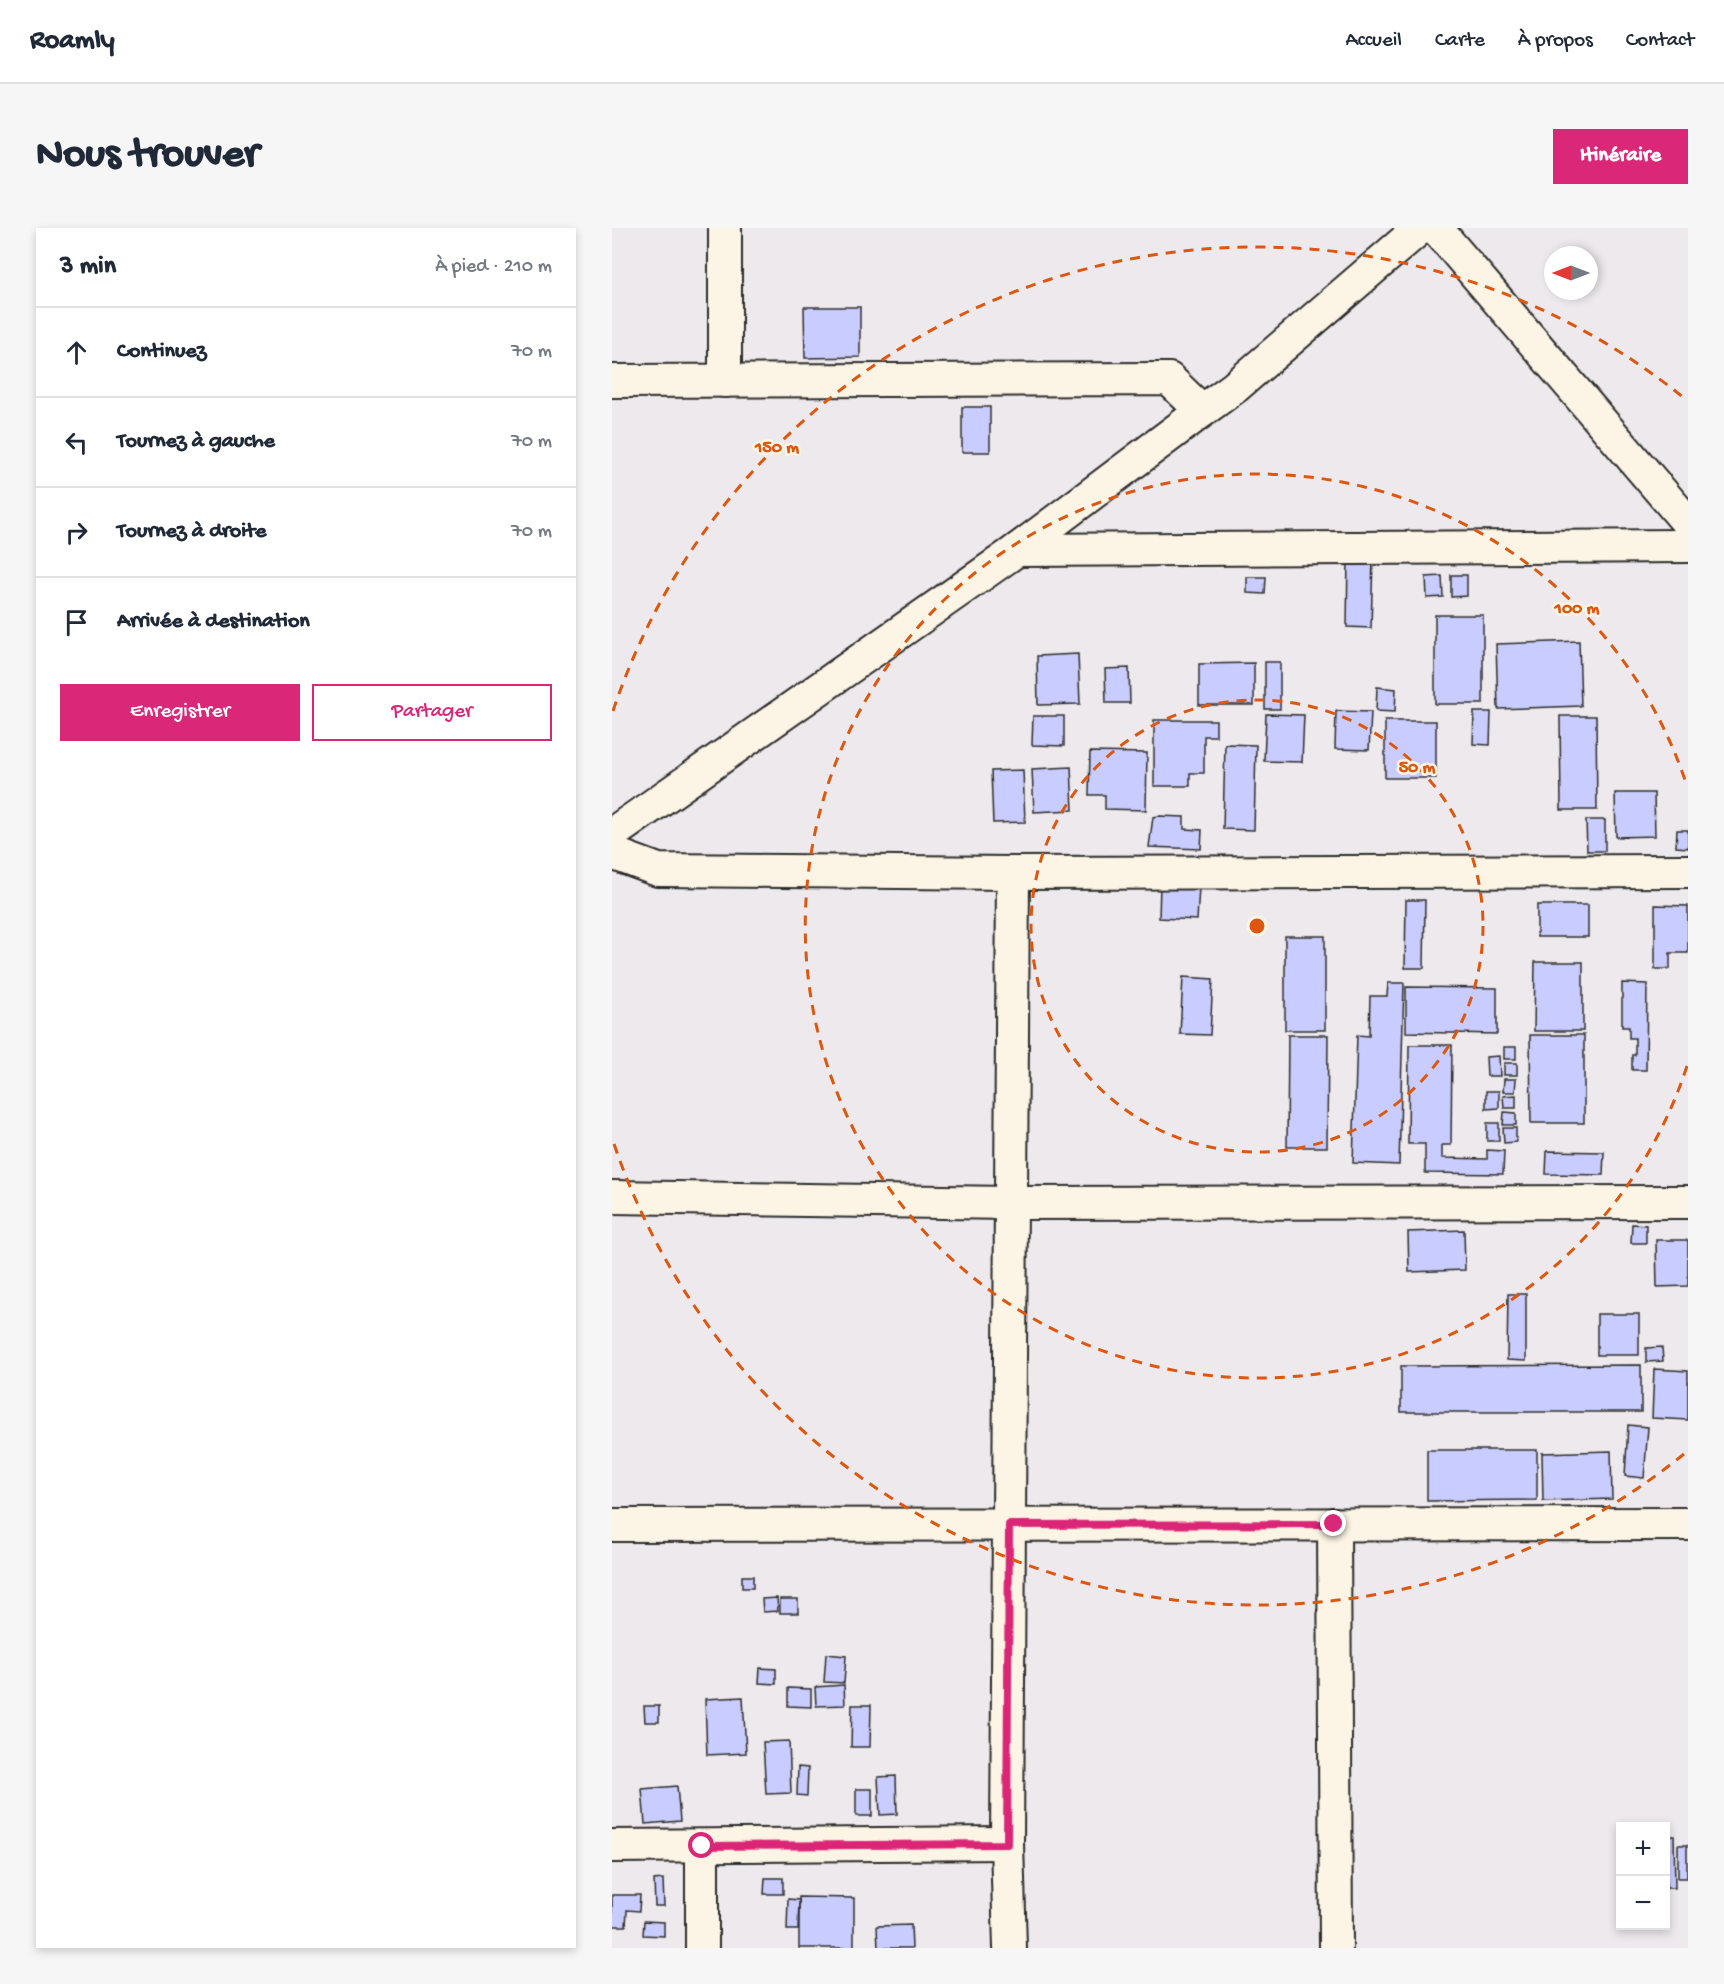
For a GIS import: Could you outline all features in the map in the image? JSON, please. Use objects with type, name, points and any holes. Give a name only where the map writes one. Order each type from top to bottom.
[{"type":"street","points":[[725,228],[725,381]]},
{"type":"street","points":[[612,834],[1017,549],[1234,387],[1419,228]]},
{"type":"street","points":[[1436,228],[1688,523]]},
{"type":"street","points":[[612,381],[1169,379],[1202,411]]},
{"type":"street","points":[[1017,549],[1688,546]]},
{"type":"street","points":[[612,853],[658,870],[1013,873],[1688,871]]},
{"type":"street","points":[[1010,1948],[1007,1844],[1013,873]]},
{"type":"street","points":[[612,1197],[1011,1203],[1688,1202]]},
{"type":"street","points":[[1334,1524],[1336,1948]]},
{"type":"street","points":[[612,1525],[1688,1524]]},
{"type":"street","points":[[612,1846],[1007,1844]]},
{"type":"street","points":[[702,1846],[702,1948]]},
{"type":"building","points":[[804,307],[860,307],[860,357],[805,358]]},
{"type":"building","points":[[962,407],[990,407],[990,452],[962,452]]},
{"type":"building","points":[[1348,557],[1373,558],[1371,628],[1347,627]]},
{"type":"building","points":[[1451,575],[1467,575],[1467,596],[1451,597]]},
{"type":"building","points":[[1442,576],[1443,597],[1427,598],[1426,577]]},
{"type":"building","points":[[1247,577],[1266,577],[1265,594],[1247,593]]},
{"type":"building","points":[[1435,615],[1483,615],[1483,704],[1435,704]]},
{"type":"building","points":[[1579,641],[1581,706],[1498,709],[1496,644]]},
{"type":"building","points":[[1078,654],[1080,704],[1038,705],[1037,656]]},
{"type":"building","points":[[1265,662],[1280,662],[1280,709],[1265,709]]},
{"type":"building","points":[[1254,663],[1254,705],[1199,705],[1199,664]]},
{"type":"building","points":[[1129,668],[1130,703],[1106,703],[1105,669]]},
{"type":"building","points":[[1377,687],[1396,689],[1395,712],[1376,711]]},
{"type":"building","points":[[1336,711],[1371,712],[1369,750],[1335,749]]},
{"type":"building","points":[[1474,712],[1491,712],[1490,745],[1473,744]]},
{"type":"building","points":[[1266,714],[1304,715],[1302,762],[1264,761]]},
{"type":"building","points":[[1033,716],[1064,716],[1064,746],[1032,745]]},
{"type":"building","points":[[1560,716],[1596,716],[1597,810],[1561,810]]},
{"type":"building","points":[[1154,720],[1216,720],[1216,736],[1204,736],[1204,773],[1190,773],[1190,786],[1154,786]]},
{"type":"building","points":[[1385,721],[1436,721],[1436,778],[1385,778]]},
{"type":"building","points":[[1225,744],[1256,745],[1254,830],[1223,829]]},
{"type":"building","points":[[1090,752],[1147,753],[1146,810],[1105,809],[1105,795],[1089,795]]},
{"type":"building","points":[[1071,767],[1073,810],[1034,812],[1032,769]]},
{"type":"building","points":[[1023,770],[1025,822],[993,823],[991,771]]},
{"type":"building","points":[[1615,793],[1654,793],[1655,836],[1616,837]]},
{"type":"building","points":[[1153,817],[1184,817],[1184,829],[1202,830],[1201,849],[1149,847]]},
{"type":"building","points":[[1586,820],[1605,820],[1605,851],[1587,851]]},
{"type":"building","points":[[1677,830],[1688,830],[1688,848],[1676,847]]},
{"type":"building","points":[[1160,885],[1199,887],[1197,920],[1159,918]]},
{"type":"building","points":[[1406,900],[1425,900],[1424,968],[1405,968]]},
{"type":"building","points":[[1537,905],[1588,905],[1588,937],[1537,937]]},
{"type":"building","points":[[1655,905],[1688,906],[1688,953],[1670,953],[1670,969],[1655,969]]},
{"type":"building","points":[[1285,936],[1325,936],[1325,1030],[1285,1030]]},
{"type":"building","points":[[1535,962],[1583,962],[1583,1031],[1534,1031]]},
{"type":"building","points":[[1183,977],[1213,979],[1210,1035],[1180,1034]]},
{"type":"building","points":[[1388,983],[1404,983],[1399,1165],[1353,1163],[1357,1035],[1369,1036],[1370,996],[1387,996]]},
{"type":"building","points":[[1622,983],[1647,984],[1646,1070],[1632,1070],[1635,1038],[1629,1038],[1629,1027],[1622,1027]]},
{"type":"building","points":[[1406,987],[1497,988],[1497,1034],[1406,1032]]},
{"type":"building","points":[[1288,1035],[1328,1035],[1327,1147],[1287,1147]]},
{"type":"building","points":[[1530,1035],[1584,1035],[1584,1123],[1531,1123]]},
{"type":"building","points":[[1409,1045],[1452,1045],[1451,1145],[1442,1145],[1442,1158],[1487,1159],[1487,1150],[1504,1151],[1503,1174],[1425,1173],[1425,1144],[1408,1144]]},
{"type":"building","points":[[1504,1047],[1516,1047],[1516,1059],[1504,1059]]},
{"type":"building","points":[[1499,1056],[1500,1076],[1487,1076],[1486,1057]]},
{"type":"building","points":[[1504,1063],[1517,1063],[1517,1075],[1504,1075]]},
{"type":"building","points":[[1504,1079],[1516,1079],[1515,1092],[1503,1092]]},
{"type":"building","points":[[1486,1091],[1499,1091],[1499,1108],[1486,1109]]},
{"type":"building","points":[[1516,1095],[1516,1108],[1504,1108],[1503,1096]]},
{"type":"building","points":[[1504,1112],[1516,1113],[1516,1125],[1503,1125]]},
{"type":"building","points":[[1487,1123],[1499,1123],[1499,1141],[1487,1141]]},
{"type":"building","points":[[1503,1128],[1516,1128],[1516,1142],[1504,1143]]},
{"type":"building","points":[[1547,1151],[1604,1152],[1603,1175],[1546,1174]]},
{"type":"building","points":[[1632,1224],[1646,1225],[1646,1243],[1631,1243]]},
{"type":"building","points":[[1464,1230],[1465,1270],[1409,1272],[1408,1232]]},
{"type":"building","points":[[1656,1240],[1688,1240],[1688,1286],[1657,1287]]},
{"type":"building","points":[[1508,1294],[1526,1294],[1526,1361],[1507,1360]]},
{"type":"building","points":[[1597,1314],[1639,1314],[1639,1355],[1597,1355]]},
{"type":"building","points":[[1662,1347],[1663,1361],[1646,1362],[1646,1348]]},
{"type":"building","points":[[1641,1365],[1641,1412],[1401,1412],[1401,1366]]},
{"type":"building","points":[[1654,1369],[1688,1371],[1688,1420],[1652,1418]]},
{"type":"building","points":[[1628,1425],[1648,1427],[1644,1478],[1625,1476]]},
{"type":"building","points":[[1427,1450],[1537,1450],[1537,1500],[1427,1501]]},
{"type":"building","points":[[1611,1451],[1612,1499],[1543,1501],[1542,1453]]},
{"type":"building","points":[[742,1576],[753,1576],[753,1588],[742,1588]]},
{"type":"building","points":[[777,1598],[778,1611],[763,1612],[762,1599]]},
{"type":"building","points":[[780,1599],[798,1599],[798,1613],[780,1613]]},
{"type":"building","points":[[826,1654],[846,1656],[844,1683],[824,1682]]},
{"type":"building","points":[[760,1668],[776,1669],[776,1684],[759,1683]]},
{"type":"building","points":[[844,1685],[845,1705],[816,1706],[815,1687]]},
{"type":"building","points":[[788,1688],[811,1689],[811,1707],[788,1706]]},
{"type":"building","points":[[743,1697],[746,1753],[707,1755],[705,1699]]},
{"type":"building","points":[[852,1705],[871,1705],[870,1747],[851,1747]]},
{"type":"building","points":[[644,1706],[659,1706],[659,1722],[645,1722]]},
{"type":"building","points":[[789,1741],[791,1793],[766,1794],[763,1742]]},
{"type":"building","points":[[798,1767],[808,1768],[807,1796],[797,1795]]},
{"type":"building","points":[[896,1776],[897,1814],[880,1815],[878,1777]]},
{"type":"building","points":[[677,1786],[680,1821],[645,1824],[642,1789]]},
{"type":"building","points":[[856,1789],[872,1789],[872,1816],[856,1816]]},
{"type":"building","points":[[1670,1836],[1674,1836],[1675,1888],[1670,1888]]},
{"type":"building","points":[[1678,1845],[1687,1845],[1687,1878],[1678,1878]]},
{"type":"building","points":[[765,1878],[783,1878],[783,1894],[764,1894]]},
{"type":"building","points":[[663,1879],[664,1906],[655,1906],[654,1880]]},
{"type":"building","points":[[612,1895],[640,1895],[639,1911],[627,1910],[626,1926],[612,1926]]},
{"type":"building","points":[[799,1897],[854,1898],[854,1948],[799,1948]]},
{"type":"building","points":[[788,1899],[799,1900],[798,1930],[787,1930]]},
{"type":"building","points":[[644,1921],[664,1922],[664,1936],[643,1935]]},
{"type":"building","points":[[911,1925],[912,1948],[878,1948],[877,1926]]},
{"type":"route","points":[[702,1846],[1007,1844],[1009,1525],[1334,1524]]}]
